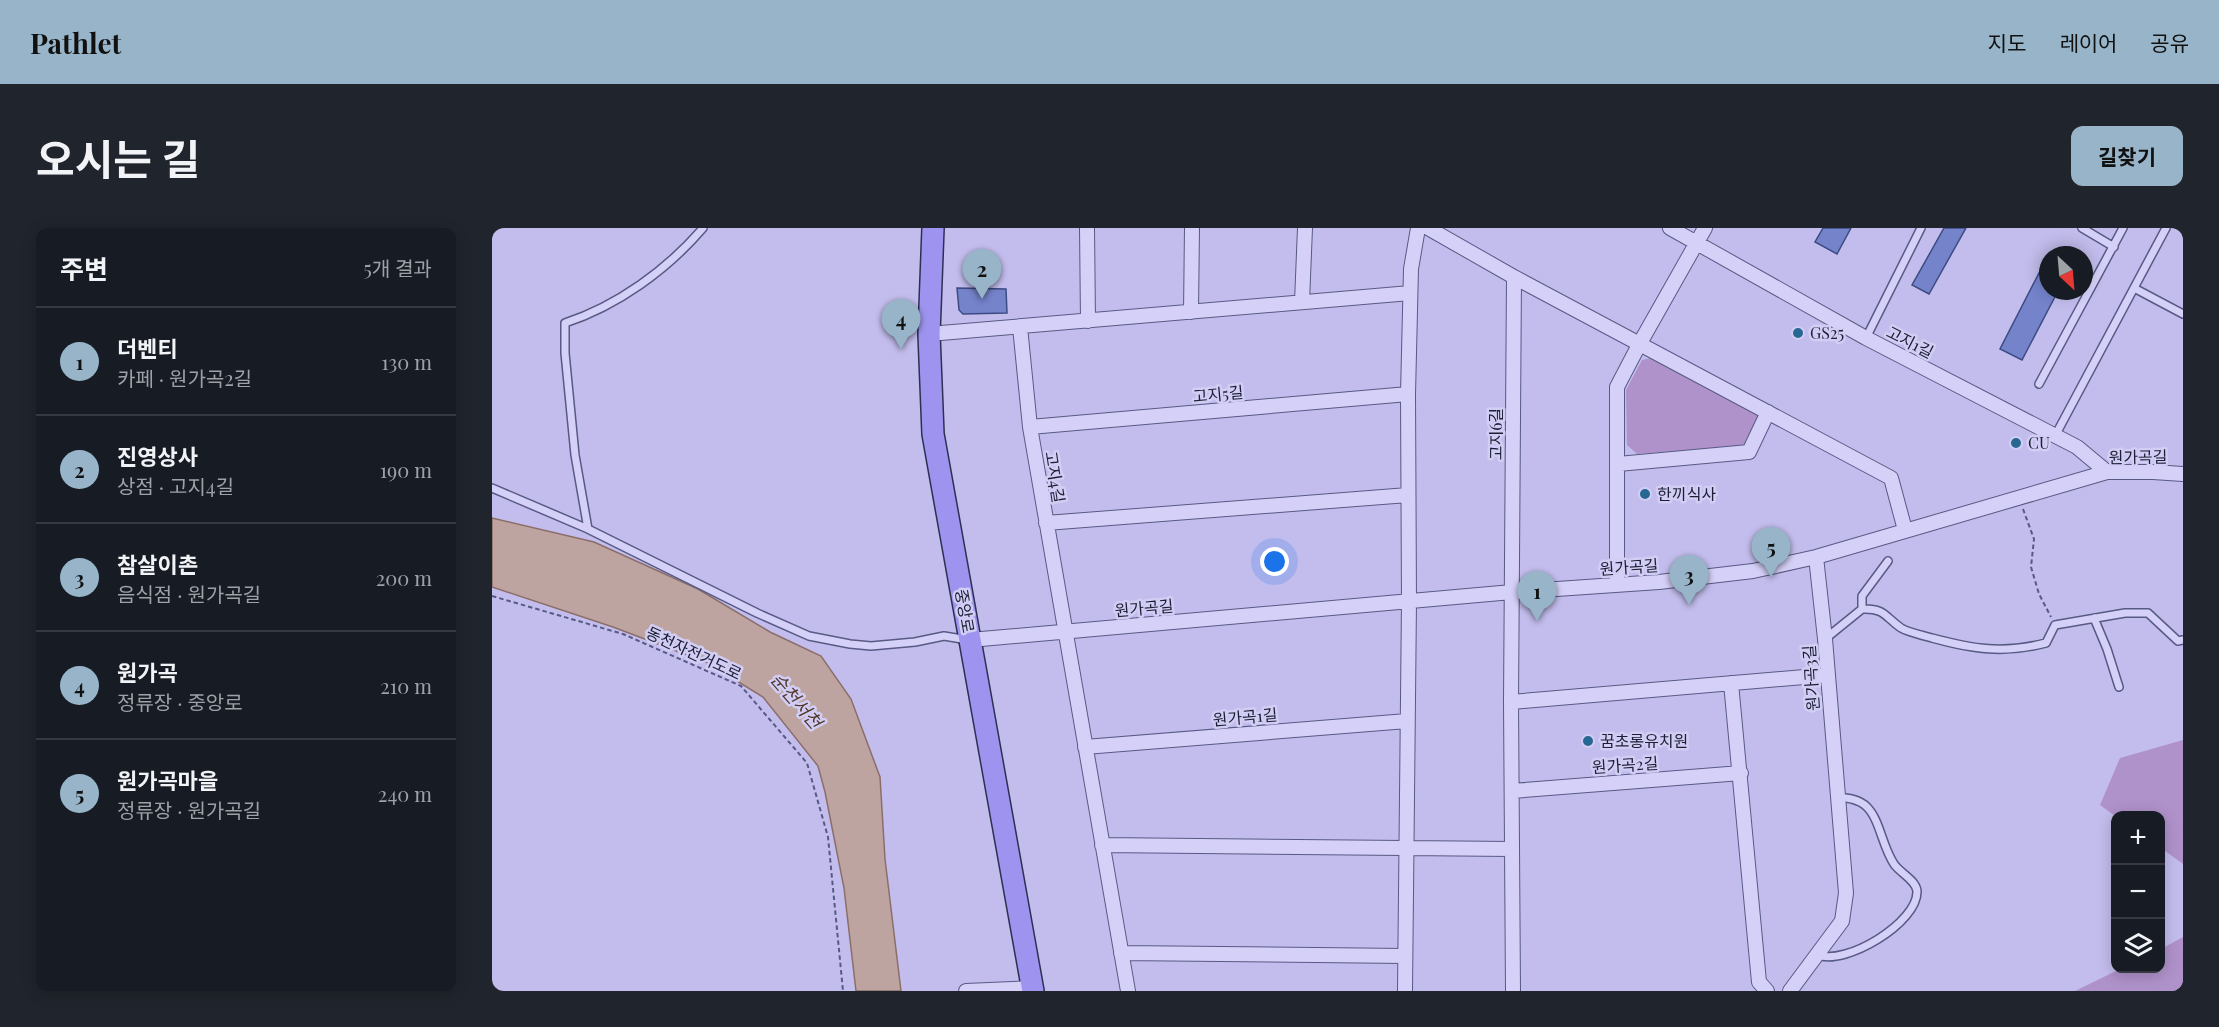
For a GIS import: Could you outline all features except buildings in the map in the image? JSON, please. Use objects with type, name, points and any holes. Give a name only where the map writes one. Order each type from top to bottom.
[{"type":"main road","name":"중앙로","points":[[933,228],[929,334],[933,434],[1033,989]]},
{"type":"street","points":[[1087,228],[1088,321]]},
{"type":"street","points":[[1191,228],[1191,312]]},
{"type":"street","points":[[1302,302],[1305,228]]},
{"type":"street","points":[[1405,991],[1409,601],[1408,394],[1411,269],[1418,228]]},
{"type":"street","points":[[1428,228],[1514,277],[1891,478],[1905,530]]},
{"type":"street","name":"고지1길","points":[[1670,228],[1866,338],[2077,447],[2107,472]]},
{"type":"street","points":[[1617,585],[1617,387],[1706,228]]},
{"type":"street","name":"고지6길","points":[[1512,592],[1514,277]]},
{"type":"street","points":[[929,334],[1410,293]]},
{"type":"street","name":"고지4길","points":[[1020,327],[1030,427],[1065,632]]},
{"type":"street","name":"고지5길","points":[[1030,427],[1408,394]]},
{"type":"street","points":[[1618,464],[1749,452],[1768,412]]},
{"type":"street","name":"원가곡길","points":[[970,640],[1753,572],[1816,557],[2107,472],[2183,474]]},
{"type":"street","points":[[1046,523],[1408,495]]},
{"type":"street","name":"원가곡3길","points":[[1790,991],[1842,921],[1846,892],[1816,557]]},
{"type":"street","points":[[1512,592],[1513,991]]},
{"type":"street","points":[[1065,632],[1128,991]]},
{"type":"street","points":[[1511,702],[1827,675]]},
{"type":"street","points":[[1731,683],[1759,982],[1767,991]]},
{"type":"street","name":"원가곡1길","points":[[1085,747],[1407,721]]},
{"type":"street","name":"원가곡2길","points":[[1512,791],[1740,773]]},
{"type":"street","points":[[1102,845],[1512,849]]},
{"type":"street","points":[[1121,953],[1405,956]]},
{"type":"street","points":[[966,991],[1033,989]]},
{"type":"lane","points":[[588,529],[575,455],[565,353],[565,323],[584,317],[623,296],[668,262],[703,228]]},
{"type":"lane","points":[[1866,338],[1921,228]]},
{"type":"lane","points":[[2082,228],[2114,247]]},
{"type":"lane","points":[[2039,384],[2123,228]]},
{"type":"lane","points":[[2055,436],[2166,228]]},
{"type":"lane","points":[[2134,288],[2183,314]]},
{"type":"lane","points":[[492,488],[588,529],[747,608],[809,636],[871,646],[915,642],[944,636],[970,640]]},
{"type":"lane","points":[[1862,609],[1862,596],[1879,570],[1888,561]]},
{"type":"lane","points":[[1825,639],[1862,609],[1869,608],[1886,613],[1901,628],[1912,633],[1983,650],[2046,644],[2055,625],[2125,613],[2148,613],[2178,641],[2183,640]]},
{"type":"lane","points":[[2094,618],[2119,687]]},
{"type":"lane","points":[[1818,955],[1824,958],[1833,957],[1886,935],[1900,923],[1914,904],[1917,894],[1916,886],[1897,869],[1888,855],[1873,814],[1858,801],[1837,797]]},
{"type":"path","points":[[2018,499],[2034,539],[2031,567],[2039,594],[2055,625]]},
{"type":"path","name":"동천자전거도로","points":[[492,596],[623,634],[741,686],[807,763],[828,837],[843,991]]},
{"type":"shaded area","points":[[1655,357],[1759,416],[1745,443],[1741,446],[1637,454],[1627,445],[1626,390],[1642,360]]},
{"type":"shaded area","points":[[2183,740],[2183,864],[2165,851],[2165,811],[2111,811],[2111,813],[2100,805],[2120,758]]},
{"type":"shaded area","points":[[2183,937],[2183,991],[2075,991],[2112,973],[2165,973],[2165,947]]},
{"type":"water","name":"순천서천","points":[[492,518],[594,542],[698,589],[770,632],[821,656],[851,699],[880,777],[885,859],[901,991],[856,991],[844,888],[818,766],[763,697],[708,663],[613,627],[492,587]]},
{"type":"place","name":"진영상사","points":[[982,299]]},
{"type":"place","name":"GS25","points":[[1798,333]]},
{"type":"place","name":"원가곡","points":[[901,349]]},
{"type":"place","name":"CU","points":[[2016,443]]},
{"type":"place","name":"한끼식사","points":[[1645,494]]},
{"type":"place","name":"원가곡마을","points":[[1771,577]]},
{"type":"place","name":"참살이촌","points":[[1689,605]]},
{"type":"place","name":"더벤티","points":[[1537,621]]},
{"type":"place","name":"꿈초롱유치원","points":[[1588,741]]}]
